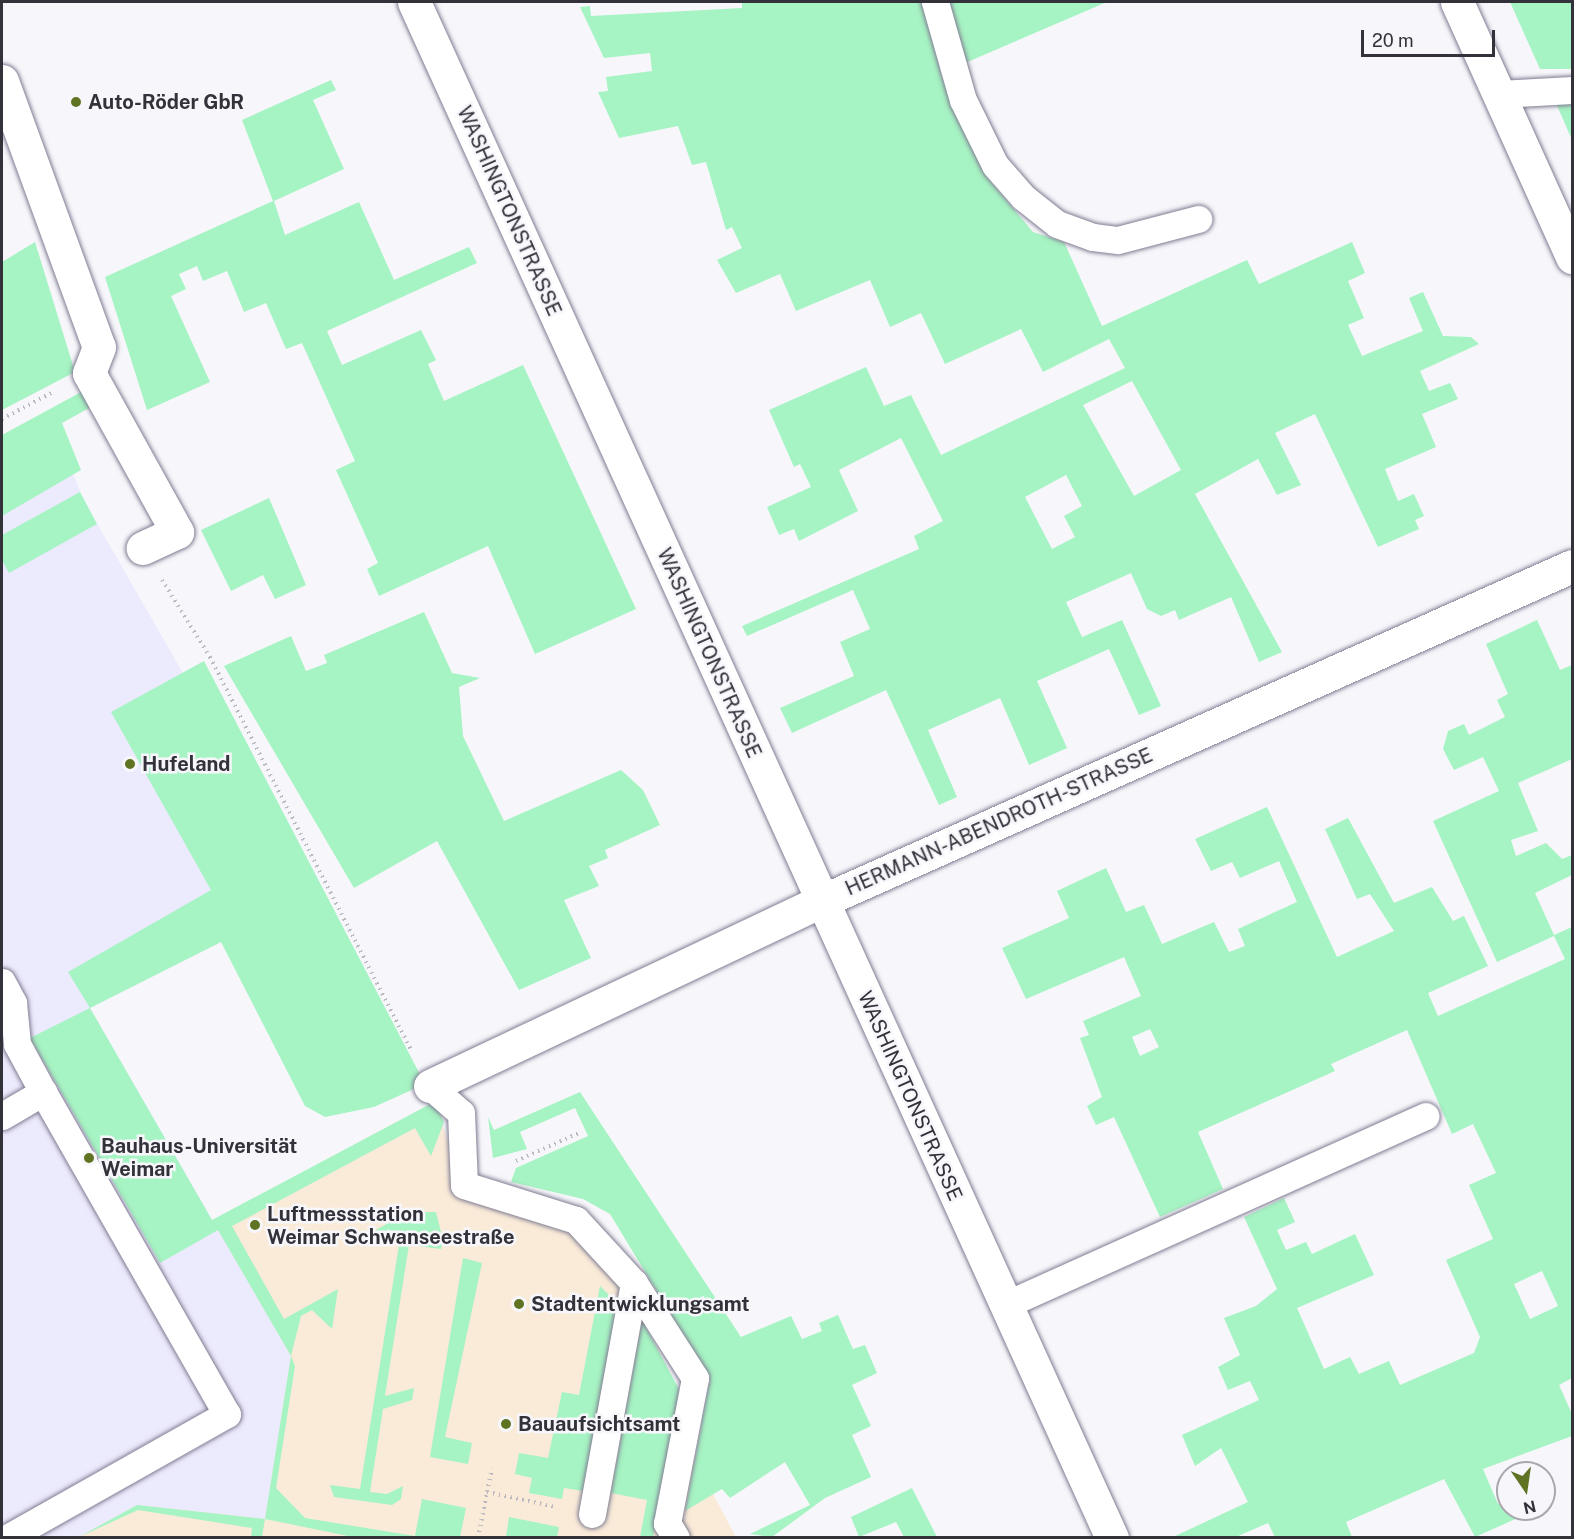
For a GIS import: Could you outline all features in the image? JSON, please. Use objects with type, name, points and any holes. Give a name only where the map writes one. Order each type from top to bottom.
[{"type":"street","name":"WASHINGTONSTRASSE","points":[[414,2],[1112,1538]]},
{"type":"street","points":[[1457,2],[1572,257]]},
{"type":"street","points":[[2,81],[99,347],[89,373],[177,532],[142,548]]},
{"type":"street","name":"HERMANN-ABENDROTH-STRASSE","points":[[430,1086],[822,901],[1572,566]]},
{"type":"lane","points":[[936,2],[963,100],[995,165],[1023,197],[1057,224],[1093,237],[1118,240],[1198,219]]},
{"type":"lane","points":[[1499,94],[1572,90]]},
{"type":"lane","points":[[2,982],[13,1003],[17,1044],[227,1413],[7,1538]]},
{"type":"lane","points":[[430,1086],[461,1113],[464,1185],[576,1220],[634,1283],[695,1378],[667,1523],[676,1538]]},
{"type":"lane","points":[[2,1116],[43,1092]]},
{"type":"lane","points":[[1005,1305],[1425,1116]]},
{"type":"lane","points":[[592,1514],[634,1283]]},
{"type":"path","points":[[2,419],[89,373]]},
{"type":"path","points":[[142,548],[210,657],[430,1086]]},
{"type":"path","points":[[464,1185],[581,1132]]},
{"type":"path","points":[[478,1538],[492,1469]]},
{"type":"path","points":[[487,1492],[592,1514]]},
{"type":"shaded area","points":[[48,411],[83,499],[183,673],[204,661],[221,942],[90,1008],[291,1356],[265,1519],[137,1505],[79,1537],[2,1538],[2,435]]},
{"type":"shaded area","points":[[434,1102],[464,1185],[596,1227],[699,1468],[736,1537],[79,1538],[212,1221]]},
{"type":"green space","points":[[742,2],[923,2],[942,77],[986,176],[1033,232],[1064,242],[1102,326],[1247,260],[1259,284],[1352,242],[1365,273],[1348,281],[1364,318],[1348,325],[1362,356],[1423,331],[1409,298],[1423,292],[1443,336],[1471,337],[1479,344],[1420,371],[1429,391],[1450,383],[1458,399],[1422,414],[1436,447],[1385,469],[1398,501],[1414,494],[1424,516],[1415,520],[1419,529],[1378,547],[1315,414],[1275,433],[1301,485],[1277,495],[1258,459],[1195,494],[1282,652],[1259,662],[1231,597],[1179,620],[1175,610],[1161,616],[1147,609],[1131,573],[1066,602],[1082,637],[1122,620],[1161,706],[1139,715],[1109,649],[1037,681],[1067,748],[1029,765],[1000,698],[928,730],[957,797],[939,805],[886,690],[792,733],[780,708],[854,676],[840,642],[870,629],[853,590],[747,636],[742,626],[919,549],[914,536],[943,521],[901,438],[839,470],[858,511],[799,541],[794,529],[779,535],[767,507],[811,487],[800,464],[794,467],[769,410],[866,367],[884,406],[911,395],[941,455],[1125,368],[1109,339],[1043,372],[1021,329],[945,364],[921,313],[890,327],[870,280],[796,311],[780,274],[736,293],[717,260],[742,248],[732,227],[726,230],[706,162],[692,165],[678,126],[619,138],[598,92],[608,91],[606,77],[652,71],[650,53],[604,58],[580,7],[590,6],[591,16],[742,8]],"holes":[[[1132,381],[1181,470],[1134,496],[1083,405]],[[1066,475],[1082,506],[1064,516],[1075,537],[1052,549],[1025,497]]]},
{"type":"green space","points":[[949,2],[1107,2],[965,63]]},
{"type":"green space","points":[[1510,2],[1572,2],[1572,69],[1540,69]]},
{"type":"green space","points":[[331,80],[336,90],[313,100],[344,169],[274,201],[285,235],[359,202],[394,280],[469,247],[477,263],[327,331],[342,365],[421,330],[436,360],[428,364],[444,401],[523,365],[636,609],[535,654],[488,546],[379,596],[367,569],[378,563],[336,470],[355,461],[302,343],[286,349],[266,303],[244,312],[227,271],[203,281],[197,266],[179,274],[186,289],[171,296],[210,382],[147,410],[105,277],[273,201],[242,120]]},
{"type":"green space","points":[[1572,101],[1572,140],[1556,103]]},
{"type":"green space","points":[[35,242],[75,372],[2,410],[2,262]]},
{"type":"green space","points":[[83,391],[91,407],[62,423],[81,470],[2,516],[2,435]]},
{"type":"green space","points":[[80,492],[97,524],[9,573],[2,560],[2,535]]},
{"type":"green space","points":[[269,498],[306,585],[275,599],[263,575],[231,591],[201,530]]},
{"type":"green space","points":[[424,612],[452,673],[480,678],[459,687],[463,736],[504,821],[621,770],[643,790],[660,825],[605,850],[608,858],[589,866],[599,886],[564,900],[591,958],[519,990],[437,841],[354,888],[224,666],[291,636],[306,671],[327,663],[324,655]]},
{"type":"green space","points":[[1537,620],[1560,670],[1572,665],[1572,759],[1518,783],[1538,831],[1511,840],[1516,856],[1546,843],[1562,859],[1572,855],[1572,875],[1535,893],[1554,935],[1572,927],[1572,1378],[1559,1385],[1572,1414],[1572,1436],[1505,1461],[1496,1461],[1496,1464],[1483,1469],[1496,1499],[1496,1521],[1511,1521],[1475,1537],[1444,1479],[1346,1522],[1352,1537],[1275,1537],[1268,1523],[1236,1537],[1173,1537],[1248,1502],[1221,1448],[1195,1466],[1182,1435],[1259,1400],[1250,1381],[1228,1390],[1218,1367],[1240,1355],[1224,1318],[1256,1306],[1277,1289],[1244,1217],[1284,1198],[1295,1222],[1277,1230],[1286,1250],[1306,1242],[1312,1254],[1355,1234],[1374,1275],[1297,1308],[1324,1369],[1350,1357],[1359,1374],[1389,1361],[1400,1385],[1474,1353],[1480,1337],[1446,1260],[1493,1239],[1469,1185],[1496,1173],[1473,1124],[1452,1134],[1407,1030],[1331,1064],[1335,1071],[1198,1132],[1223,1189],[1160,1217],[1114,1117],[1096,1125],[1087,1106],[1102,1097],[1080,1038],[1089,1035],[1083,1021],[1141,996],[1124,957],[1026,999],[1002,948],[1069,918],[1057,891],[1106,868],[1126,912],[1144,905],[1162,944],[1214,922],[1229,952],[1245,946],[1238,929],[1297,902],[1279,861],[1240,878],[1232,862],[1211,871],[1195,839],[1267,807],[1337,957],[1394,931],[1370,894],[1357,899],[1325,829],[1348,818],[1394,903],[1432,887],[1453,921],[1464,916],[1488,966],[1428,993],[1438,1016],[1565,959],[1554,936],[1497,962],[1433,821],[1499,791],[1483,757],[1454,770],[1443,749],[1448,731],[1464,724],[1469,735],[1505,717],[1497,700],[1508,694],[1486,644]],"holes":[[[1150,1029],[1159,1047],[1140,1056],[1132,1037]],[[1542,1271],[1558,1306],[1530,1319],[1514,1284]]]},
{"type":"green space","points":[[204,661],[425,1084],[374,1107],[325,1117],[305,1106],[221,942],[90,1008],[68,972],[211,890],[111,712]]},
{"type":"green space","points":[[90,1008],[212,1220],[434,1102],[444,1122],[431,1156],[415,1128],[232,1226],[284,1319],[338,1289],[332,1329],[312,1310],[301,1316],[291,1356],[218,1230],[160,1263],[30,1038]]},
{"type":"green space","points":[[580,1092],[741,1337],[791,1316],[802,1339],[822,1331],[819,1323],[838,1315],[853,1349],[865,1345],[877,1373],[852,1385],[871,1426],[852,1435],[871,1477],[825,1498],[772,1537],[750,1534],[810,1505],[785,1462],[730,1498],[722,1489],[685,1511],[710,1379],[610,1214],[583,1199],[511,1182],[516,1168],[588,1136],[575,1108],[520,1132],[527,1149],[493,1158],[488,1117],[494,1130]]},
{"type":"green space","points":[[409,1212],[436,1212],[443,1240],[441,1249],[409,1245],[385,1396],[414,1388],[412,1400],[383,1409],[370,1492],[387,1494],[403,1486],[401,1499],[392,1505],[334,1497],[330,1485],[360,1489],[399,1245],[374,1242],[370,1233]]},
{"type":"green space","points":[[463,1258],[482,1263],[445,1437],[472,1443],[468,1464],[430,1457]]},
{"type":"green space","points":[[600,1286],[621,1307],[583,1491],[564,1488],[562,1499],[529,1493],[532,1478],[515,1474],[519,1453],[548,1458],[562,1392],[579,1395]]},
{"type":"green space","points":[[642,1320],[681,1393],[653,1537],[640,1537],[647,1500],[611,1493]]},
{"type":"green space","points":[[291,1356],[295,1366],[276,1488],[305,1518],[415,1536],[422,1499],[466,1508],[460,1537],[353,1537],[265,1519]]},
{"type":"green space","points":[[912,1488],[937,1537],[904,1537],[896,1522],[859,1537],[851,1517]]},
{"type":"green space","points":[[137,1505],[265,1519],[262,1537],[251,1537],[252,1528],[138,1510],[79,1537]]},
{"type":"green space","points":[[509,1517],[559,1527],[557,1537],[506,1537]]},
{"type":"place","name":"Auto-Röder GbR","points":[[76,102]]},
{"type":"place","name":"Hufeland","points":[[130,764]]},
{"type":"place","name":"Bauhaus-Universität Weimar","points":[[89,1158]]},
{"type":"place","name":"Luftmessstation Weimar Schwanseestraße","points":[[255,1225]]},
{"type":"place","name":"Stadtentwicklungsamt","points":[[519,1304]]},
{"type":"place","name":"Bauaufsichtsamt","points":[[506,1424]]}]
